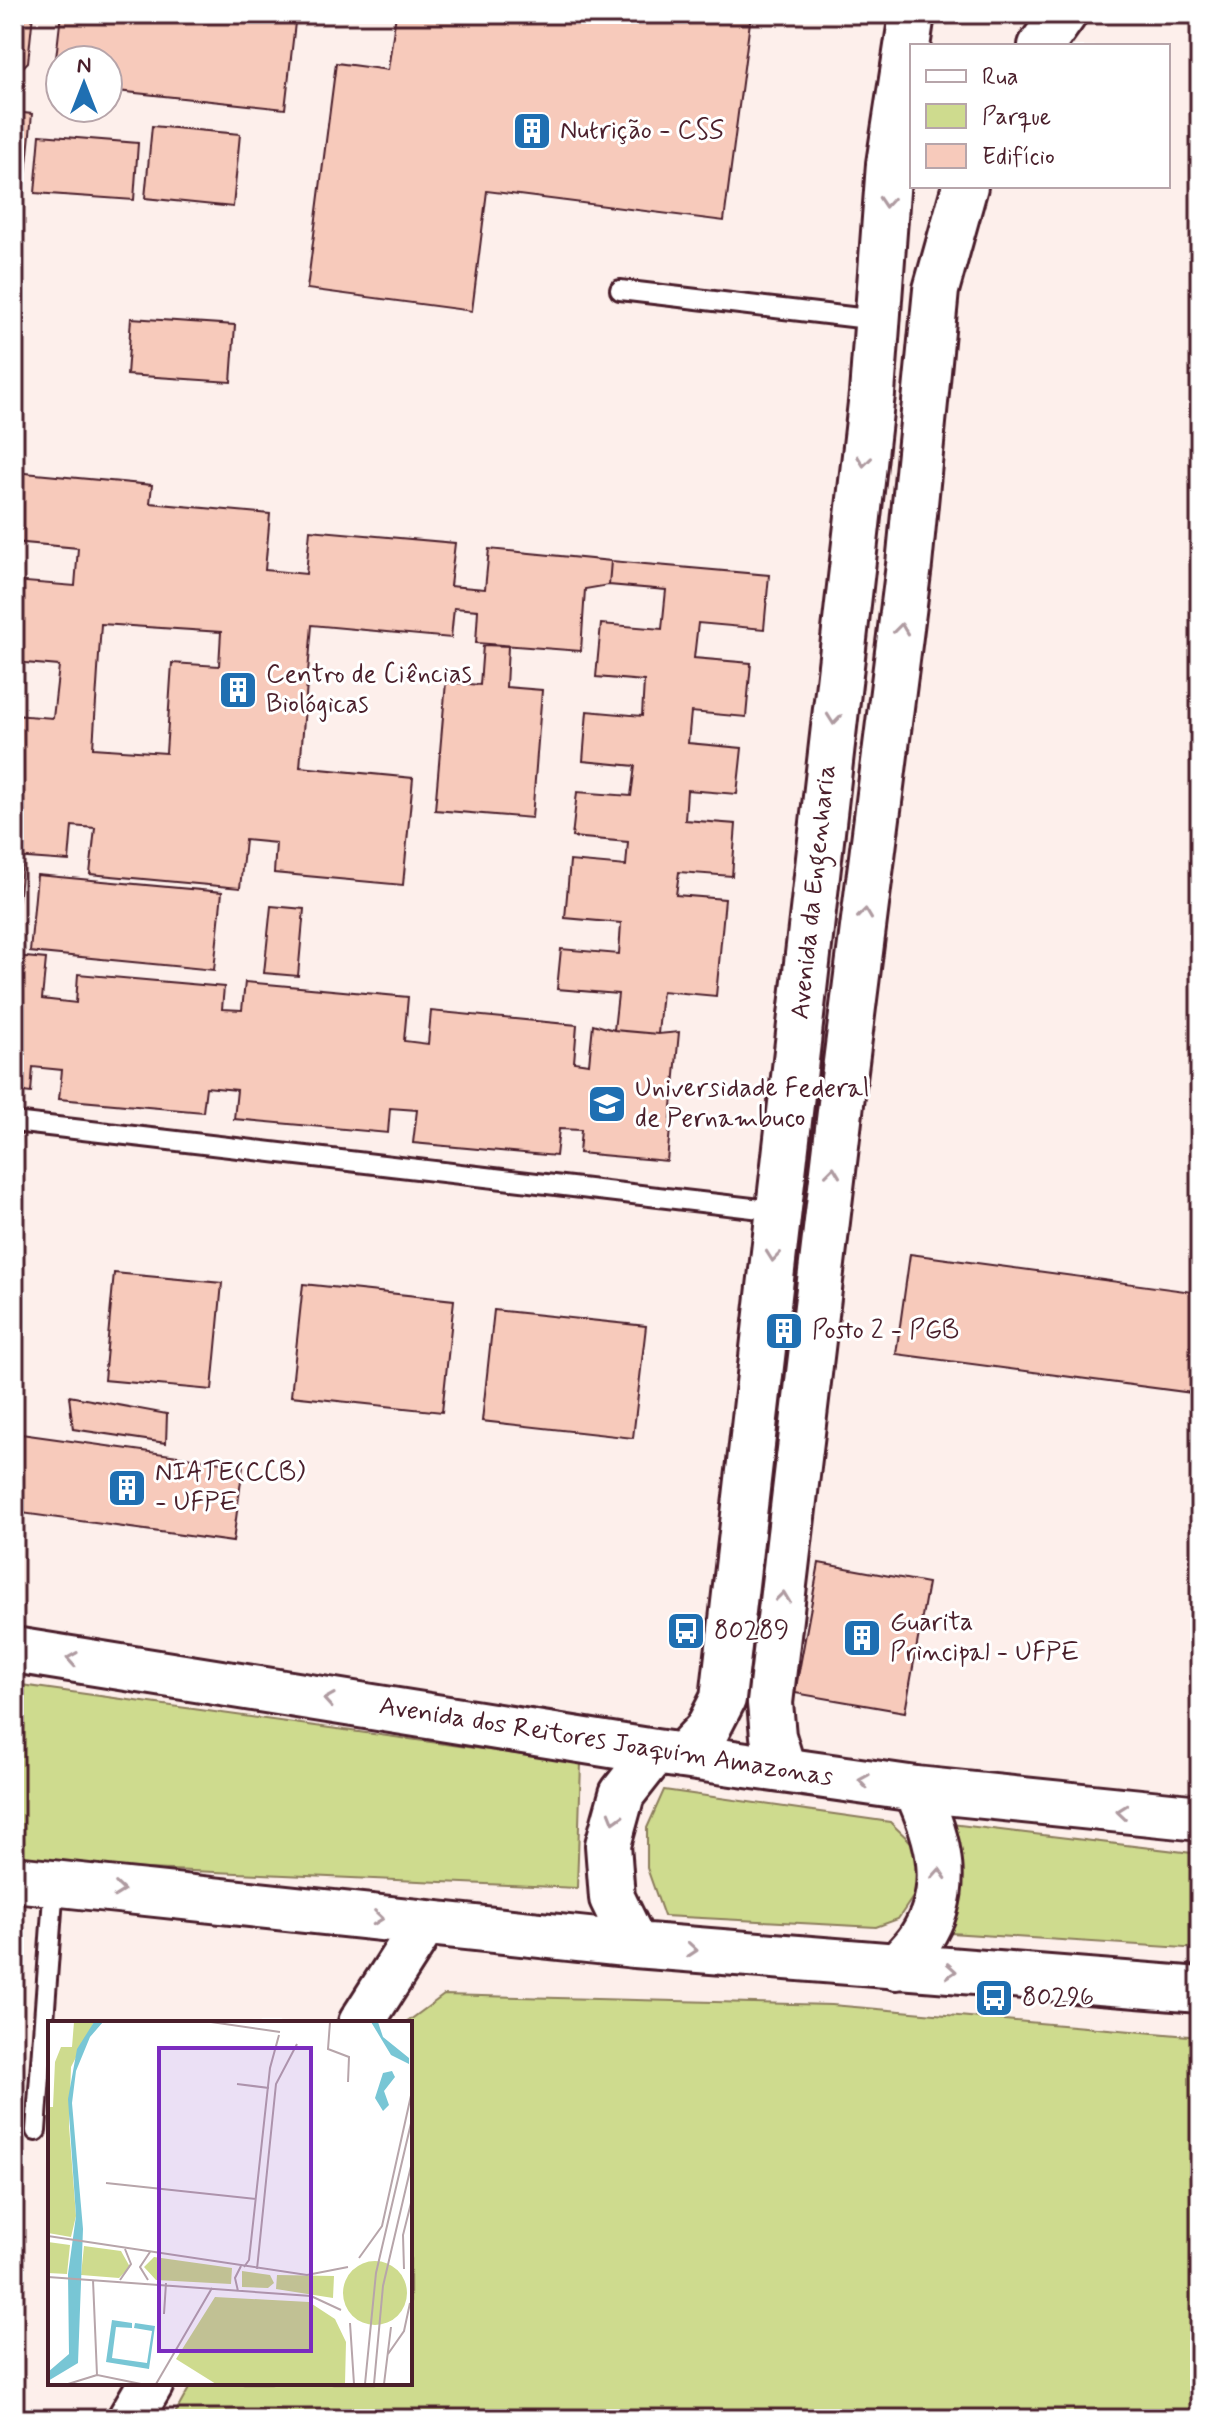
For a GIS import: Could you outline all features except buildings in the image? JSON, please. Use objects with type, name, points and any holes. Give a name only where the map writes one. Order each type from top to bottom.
[{"type":"street","name":"Avenida da Engenharia","points":[[635,1945],[612,1898],[608,1845],[622,1794],[668,1754],[707,1730],[723,1699],[872,394],[889,164],[912,14]]},
{"type":"street","points":[[1042,44],[1064,14]]},
{"type":"street","name":"Avenida da Engenharia","points":[[783,1769],[773,1736],[770,1703],[909,565],[936,290],[964,188]]},
{"type":"street","name":"Avenida dos Reitores Joaquim Amazonas","points":[[14,1650],[668,1754],[916,1789],[1200,1818]]},
{"type":"street","points":[[896,1967],[921,1937],[936,1903],[941,1864],[934,1826],[916,1789]]},
{"type":"street","points":[[34,1881],[635,1945],[1200,1990]]},
{"type":"street","points":[[362,2021],[425,1923]]},
{"type":"street","points":[[130,2419],[150,2385]]},
{"type":"lane","points":[[620,290],[877,320]]},
{"type":"lane","points":[[14,1122],[778,1211]]},
{"type":"lane","points":[[34,1881],[36,2131]]},
{"type":"shaded area","name":"Universidade Federal de Pernambuco","points":[[14,14],[1200,14],[1200,2419],[14,2419]]},
{"type":"green space","points":[[14,1684],[581,1763],[577,1888],[14,1863]]},
{"type":"green space","points":[[664,1790],[890,1822],[917,1848],[919,1888],[898,1919],[876,1927],[664,1916],[647,1868],[647,1828]]},
{"type":"green space","points":[[943,1823],[1200,1854],[1200,1949],[935,1932]]},
{"type":"green space","points":[[444,1995],[832,2005],[1200,2037],[1200,2419],[172,2419],[191,2385],[412,2385],[412,2021],[409,2021]]},
{"type":"place","name":"Nutrição - CSS","points":[[532,131]]},
{"type":"place","name":"Centro de Ciências Biológicas","points":[[238,690]]},
{"type":"place","name":"Universidade Federal de Pernambuco","points":[[607,1104]]},
{"type":"place","name":"Posto 2 - PGB","points":[[784,1331]]},
{"type":"place","name":"NIATE(CCB) - UFPE","points":[[127,1488]]},
{"type":"place","name":"80289","points":[[686,1631]]},
{"type":"place","name":"Guarita Principal - UFPE","points":[[862,1638]]},
{"type":"place","name":"80296","points":[[994,1998]]}]
